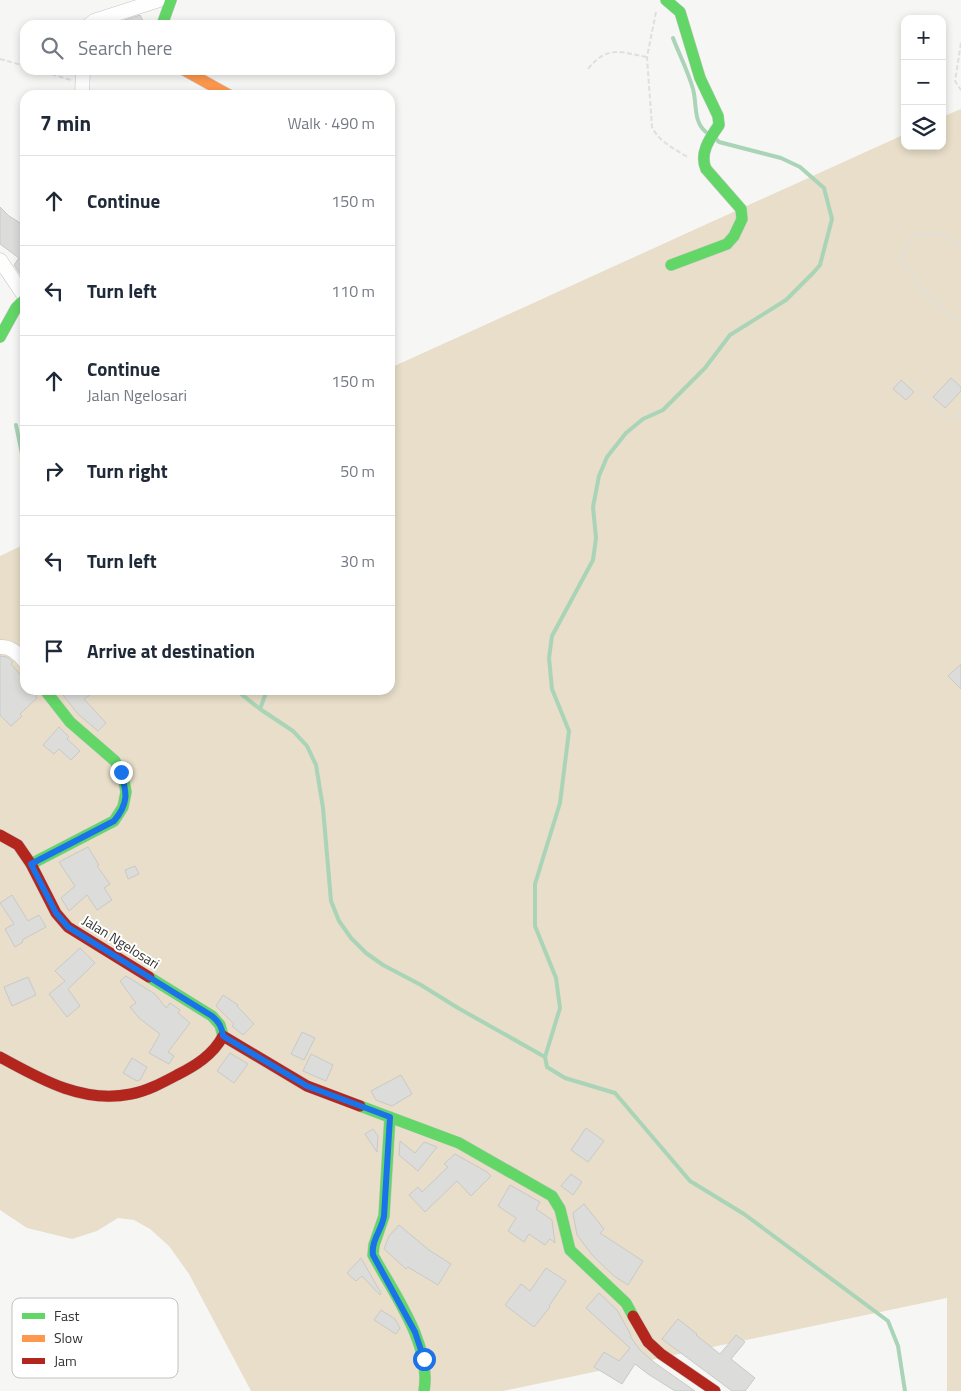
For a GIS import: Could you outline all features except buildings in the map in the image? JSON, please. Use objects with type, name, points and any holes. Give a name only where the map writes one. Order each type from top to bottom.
[{"type":"street","points":[[97,20],[159,0]]},
{"type":"street","points":[[164,20],[171,0]]},
{"type":"street","points":[[666,0],[680,12],[684,20],[700,78],[718,116],[719,126],[711,136],[704,155],[706,169],[741,209],[742,219],[734,236],[727,244],[671,265]]},
{"type":"street","points":[[193,75],[219,90]]},
{"type":"street","points":[[0,260],[20,290]]},
{"type":"street","points":[[0,338],[20,304]]},
{"type":"street","points":[[0,647],[4,646],[14,650],[20,657]]},
{"type":"street","points":[[31,864],[114,821],[121,813],[126,802],[126,791],[121,772],[114,760],[66,719],[49,695]]},
{"type":"street","name":"Jalan Ngelosari","points":[[0,835],[18,845],[31,864],[56,913],[68,927],[212,1016],[219,1022],[223,1036]]},
{"type":"street","points":[[0,1058],[51,1084],[82,1095],[111,1098],[130,1096],[148,1090],[174,1077],[211,1054],[223,1036],[307,1086],[459,1143],[552,1196],[559,1204],[563,1213],[570,1250],[626,1303],[648,1342],[661,1354],[715,1391]]},
{"type":"street","points":[[390,1117],[384,1216],[382,1226],[372,1248],[373,1255],[421,1345],[426,1375],[424,1391]]},
{"type":"path","points":[[657,10],[647,57],[652,127],[662,140],[692,159],[704,162]]},
{"type":"path","points":[[961,44],[956,81],[961,90]]},
{"type":"path","points":[[588,69],[596,59],[605,53],[615,51],[647,57]]},
{"type":"path","points":[[0,59],[20,65]]},
{"type":"path","points":[[55,75],[83,83]]},
{"type":"path","points":[[961,245],[936,233],[913,235],[900,260],[924,292],[961,324]]},
{"type":"path","points":[[912,382],[944,416],[948,418],[961,412]]},
{"type":"shaded area","points":[[961,109],[961,1391],[947,1391],[947,1298],[503,1391],[251,1391],[189,1274],[169,1246],[150,1229],[134,1220],[118,1218],[97,1231],[72,1239],[27,1228],[0,1210],[0,556],[20,546],[20,695],[395,695],[395,366],[901,136],[901,150],[946,150],[946,115]]},
{"type":"waterway","points":[[673,38],[691,82],[697,118],[706,132]]},
{"type":"waterway","points":[[716,139],[719,142],[781,158],[800,167],[824,188],[832,219],[820,265],[813,273],[786,300],[730,335],[705,368],[663,410],[643,419],[626,433],[607,457],[599,476],[593,507],[596,538],[593,560],[552,636],[549,658],[552,689],[569,731],[560,803],[535,884],[535,926],[556,978],[560,1008],[545,1057],[547,1067],[565,1078],[615,1093],[690,1181],[744,1214],[888,1321],[898,1346],[905,1391]]},
{"type":"waterway","points":[[16,425],[20,444]]},
{"type":"waterway","points":[[242,695],[293,731],[307,746],[316,765],[323,808],[331,901],[339,921],[351,938],[366,953],[383,965],[545,1057]]},
{"type":"waterway","points":[[260,709],[265,695]]},
{"type":"traffic: fast","points":[[164,20],[171,0]]},
{"type":"traffic: fast","points":[[666,0],[680,12],[700,78],[718,116],[719,125],[709,140],[705,151],[704,163],[706,169],[741,209],[742,219],[734,236],[727,244],[671,265]]},
{"type":"traffic: fast","points":[[0,337],[20,304]]},
{"type":"traffic: fast","points":[[31,864],[114,821],[123,807],[126,792],[123,776],[115,761],[70,722],[49,695]]},
{"type":"traffic: fast","points":[[149,977],[212,1016],[220,1025],[223,1036]]},
{"type":"traffic: fast","points":[[360,1106],[459,1143],[552,1196],[560,1209],[570,1250],[626,1303],[633,1316]]},
{"type":"traffic: fast","points":[[390,1117],[384,1216],[374,1245],[373,1255],[417,1338],[425,1374],[424,1391]]},
{"type":"traffic: slow","points":[[193,75],[220,90]]},
{"type":"traffic: jam","points":[[0,835],[18,845],[31,864],[56,913],[68,927],[149,977]]},
{"type":"traffic: jam","points":[[223,1036],[307,1086],[360,1106]]},
{"type":"traffic: jam","points":[[0,1057],[63,1088],[96,1096],[113,1096],[143,1091],[184,1072],[209,1054],[223,1036]]},
{"type":"traffic: jam","points":[[633,1316],[648,1342],[661,1354],[715,1391]]},
{"type":"route","points":[[121,772],[126,791],[126,802],[121,813],[114,821],[31,864],[56,913],[68,927],[212,1016],[219,1022],[223,1036],[307,1086],[390,1117],[384,1216],[382,1226],[372,1248],[373,1255],[415,1332],[421,1345],[424,1359]]}]
